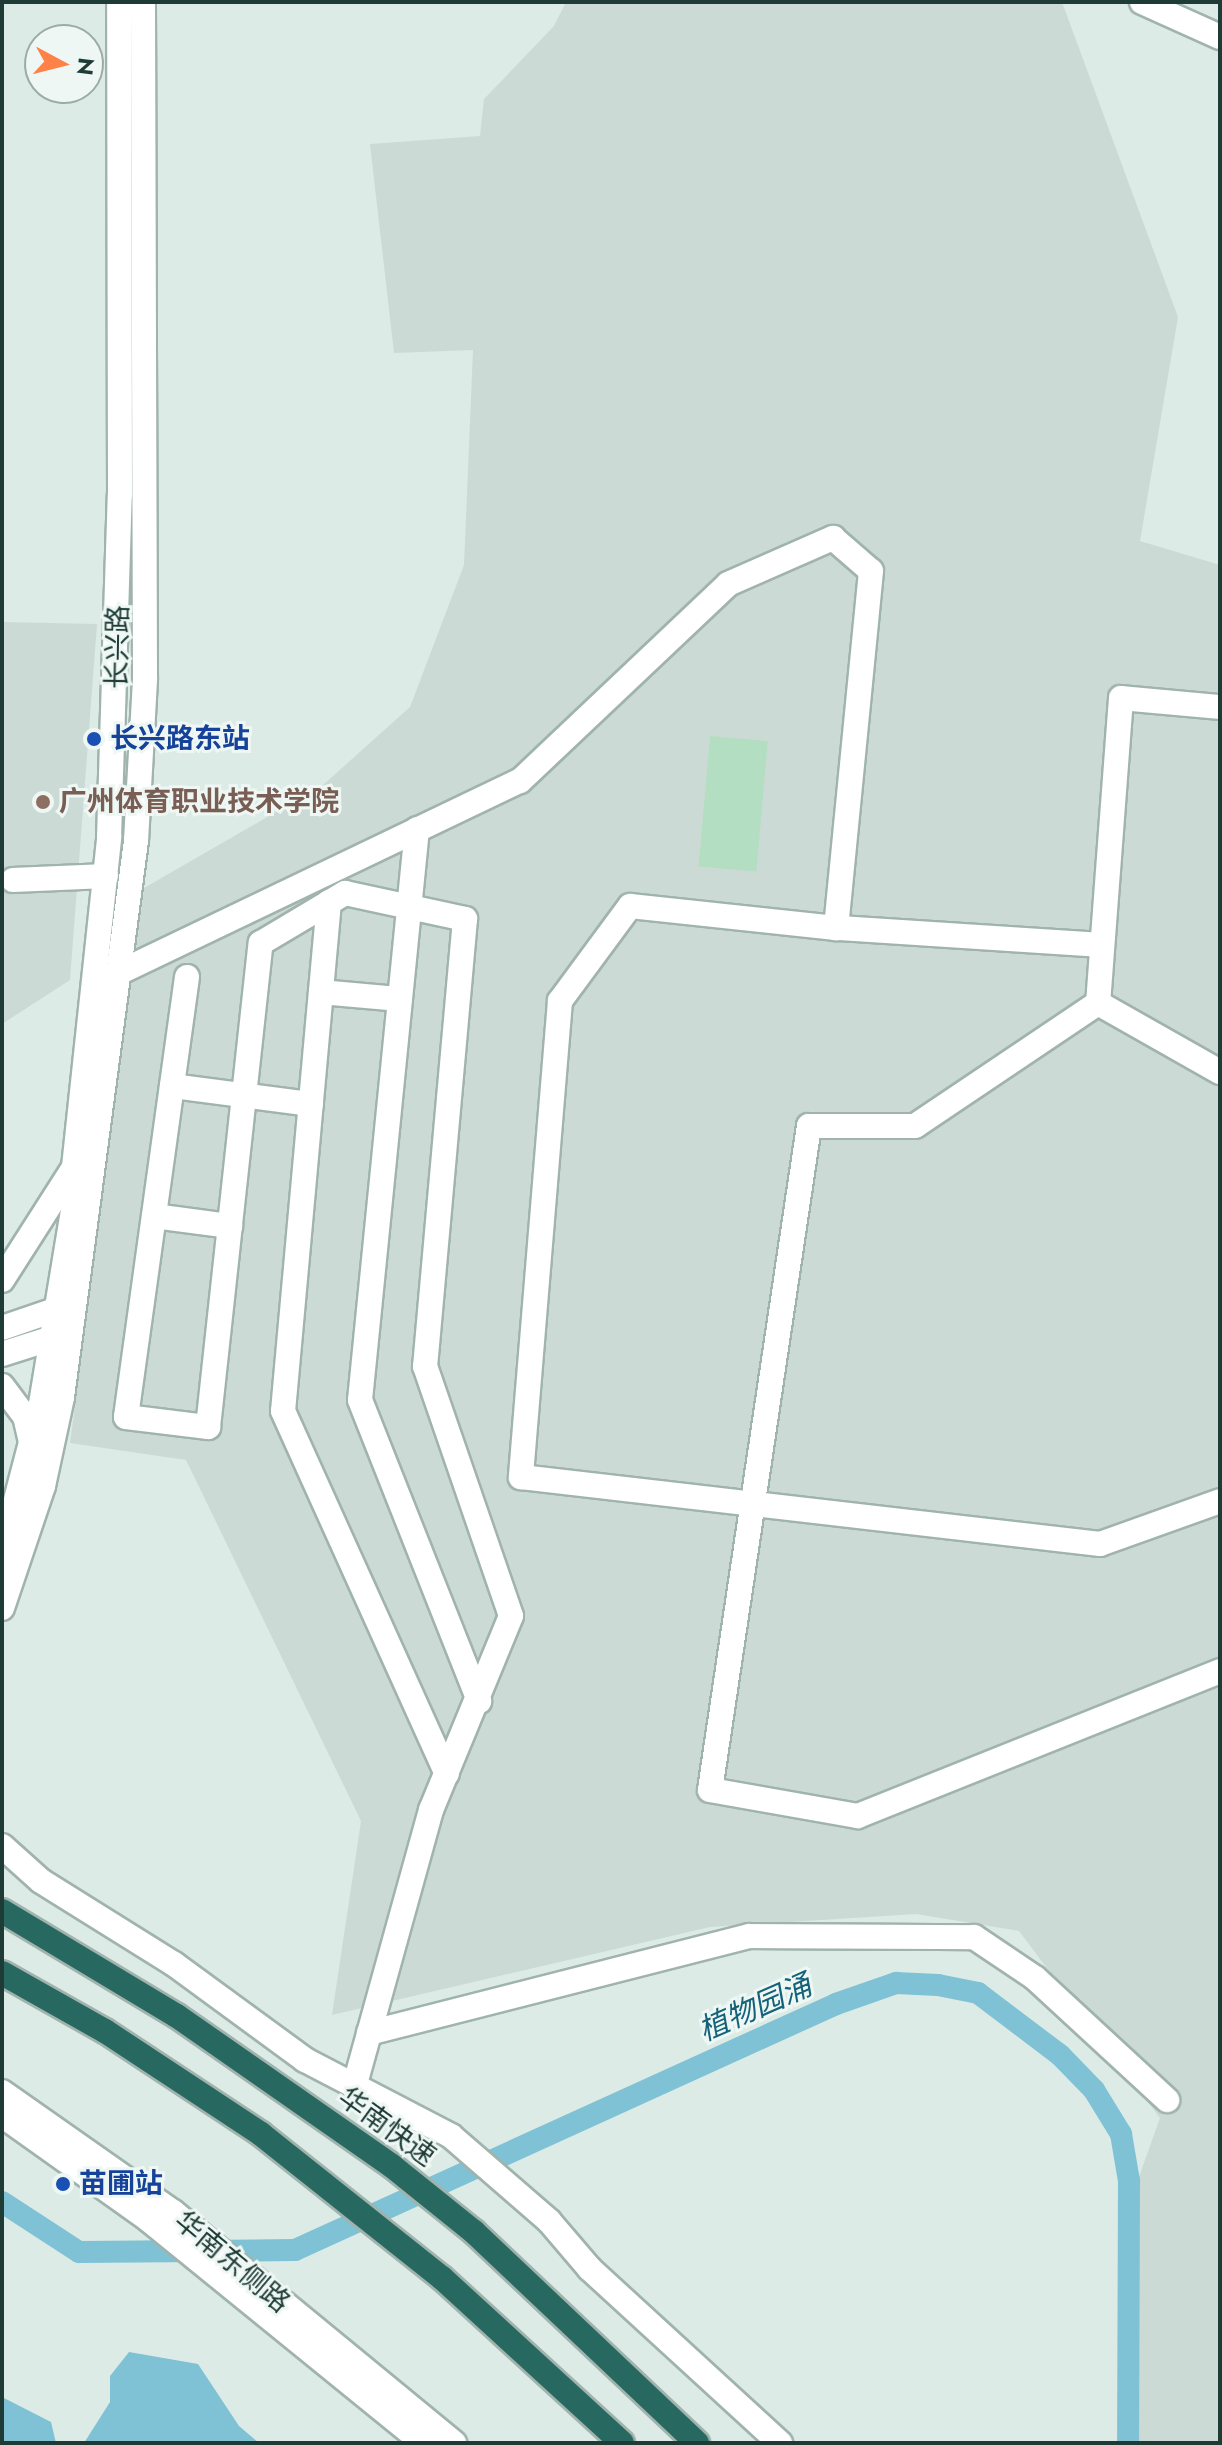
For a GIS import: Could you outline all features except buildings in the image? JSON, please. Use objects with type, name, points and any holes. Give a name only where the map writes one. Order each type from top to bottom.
[{"type":"highway","name":"华南快速","points":[[2,1911],[177,2016],[392,2166],[474,2232],[697,2443]]},
{"type":"highway","points":[[2,1973],[179,2079],[333,2189],[413,2253],[622,2443]]},
{"type":"street","name":"长兴路","points":[[63,1335],[108,977],[106,876],[118,620],[119,2]]},
{"type":"street","name":"长兴路","points":[[67,1305],[74,1167],[136,841],[145,678],[143,2]]},
{"type":"street","points":[[1142,2],[1220,37]]},
{"type":"street","points":[[108,977],[520,781],[728,584],[833,538],[871,571],[836,928]]},
{"type":"street","points":[[1098,1003],[1121,698],[1220,707]]},
{"type":"street","points":[[417,829],[360,1400],[479,1701]]},
{"type":"street","points":[[13,880],[106,876]]},
{"type":"street","points":[[187,977],[126,1417],[208,1427],[261,943],[345,893],[409,910],[465,919],[425,1366],[511,1616],[479,1701],[431,1810],[354,2087]]},
{"type":"street","points":[[329,902],[283,1411],[447,1774]]},
{"type":"street","points":[[1102,945],[836,928],[630,906],[560,1001],[521,1477],[1100,1544],[1220,1501]]},
{"type":"street","points":[[321,992],[400,999]]},
{"type":"street","points":[[1098,1003],[915,1126],[809,1126],[756,1504],[710,1790],[858,1816],[1220,1671]]},
{"type":"street","points":[[1098,1003],[1220,1072]]},
{"type":"street","points":[[172,1086],[311,1104]]},
{"type":"street","points":[[2,1280],[74,1167]]},
{"type":"street","points":[[154,1216],[230,1226]]},
{"type":"street","points":[[2,1328],[67,1305]]},
{"type":"street","points":[[2,1354],[63,1335]]},
{"type":"street","points":[[2,1553],[63,1335]]},
{"type":"street","points":[[2,1608],[43,1486],[63,1335]]},
{"type":"street","points":[[2,1386],[25,1416],[32,1446]]},
{"type":"street","points":[[2,1846],[41,1881],[174,1964],[305,2060],[451,2136],[549,2221],[590,2269],[780,2443]]},
{"type":"street","points":[[369,2033],[749,1936],[974,1937],[1035,1978],[1167,2100]]},
{"type":"street","name":"华南东侧路","points":[[2,2092],[173,2212],[423,2443]]},
{"type":"street","name":"华南东侧路","points":[[2,2115],[454,2443]]},
{"type":"shaded area","points":[[566,2],[1062,2],[1178,317],[1140,541],[1220,565],[1220,2443],[1137,2443],[1131,2409],[1130,2202],[1160,2118],[1019,1931],[916,1914],[710,1927],[332,2015],[361,1821],[186,1460],[70,1443],[144,888],[323,785],[410,707],[464,565],[473,350],[394,353],[370,144],[480,136],[484,99],[554,26]]},
{"type":"shaded area","name":"广州体育职业技术学院","points":[[2,622],[97,624],[70,980],[2,1024]]},
{"type":"green space","points":[[710,736],[768,741],[756,872],[699,867]]},
{"type":"water","points":[[129,2352],[198,2364],[239,2426],[259,2443],[84,2443],[110,2402],[110,2376]]},
{"type":"water","points":[[2,2397],[51,2422],[56,2443],[2,2443]]},
{"type":"waterway","name":"植物园涌","points":[[2,2202],[79,2252],[295,2250],[836,2004],[896,1983],[938,1985],[978,1993],[1060,2055],[1094,2090],[1121,2134],[1129,2181],[1128,2443]]},
{"type":"place","name":"长兴路东站","points":[[94,739]]},
{"type":"place","name":"广州体育职业技术学院","points":[[43,802]]},
{"type":"place","name":"苗圃站","points":[[63,2184]]}]
